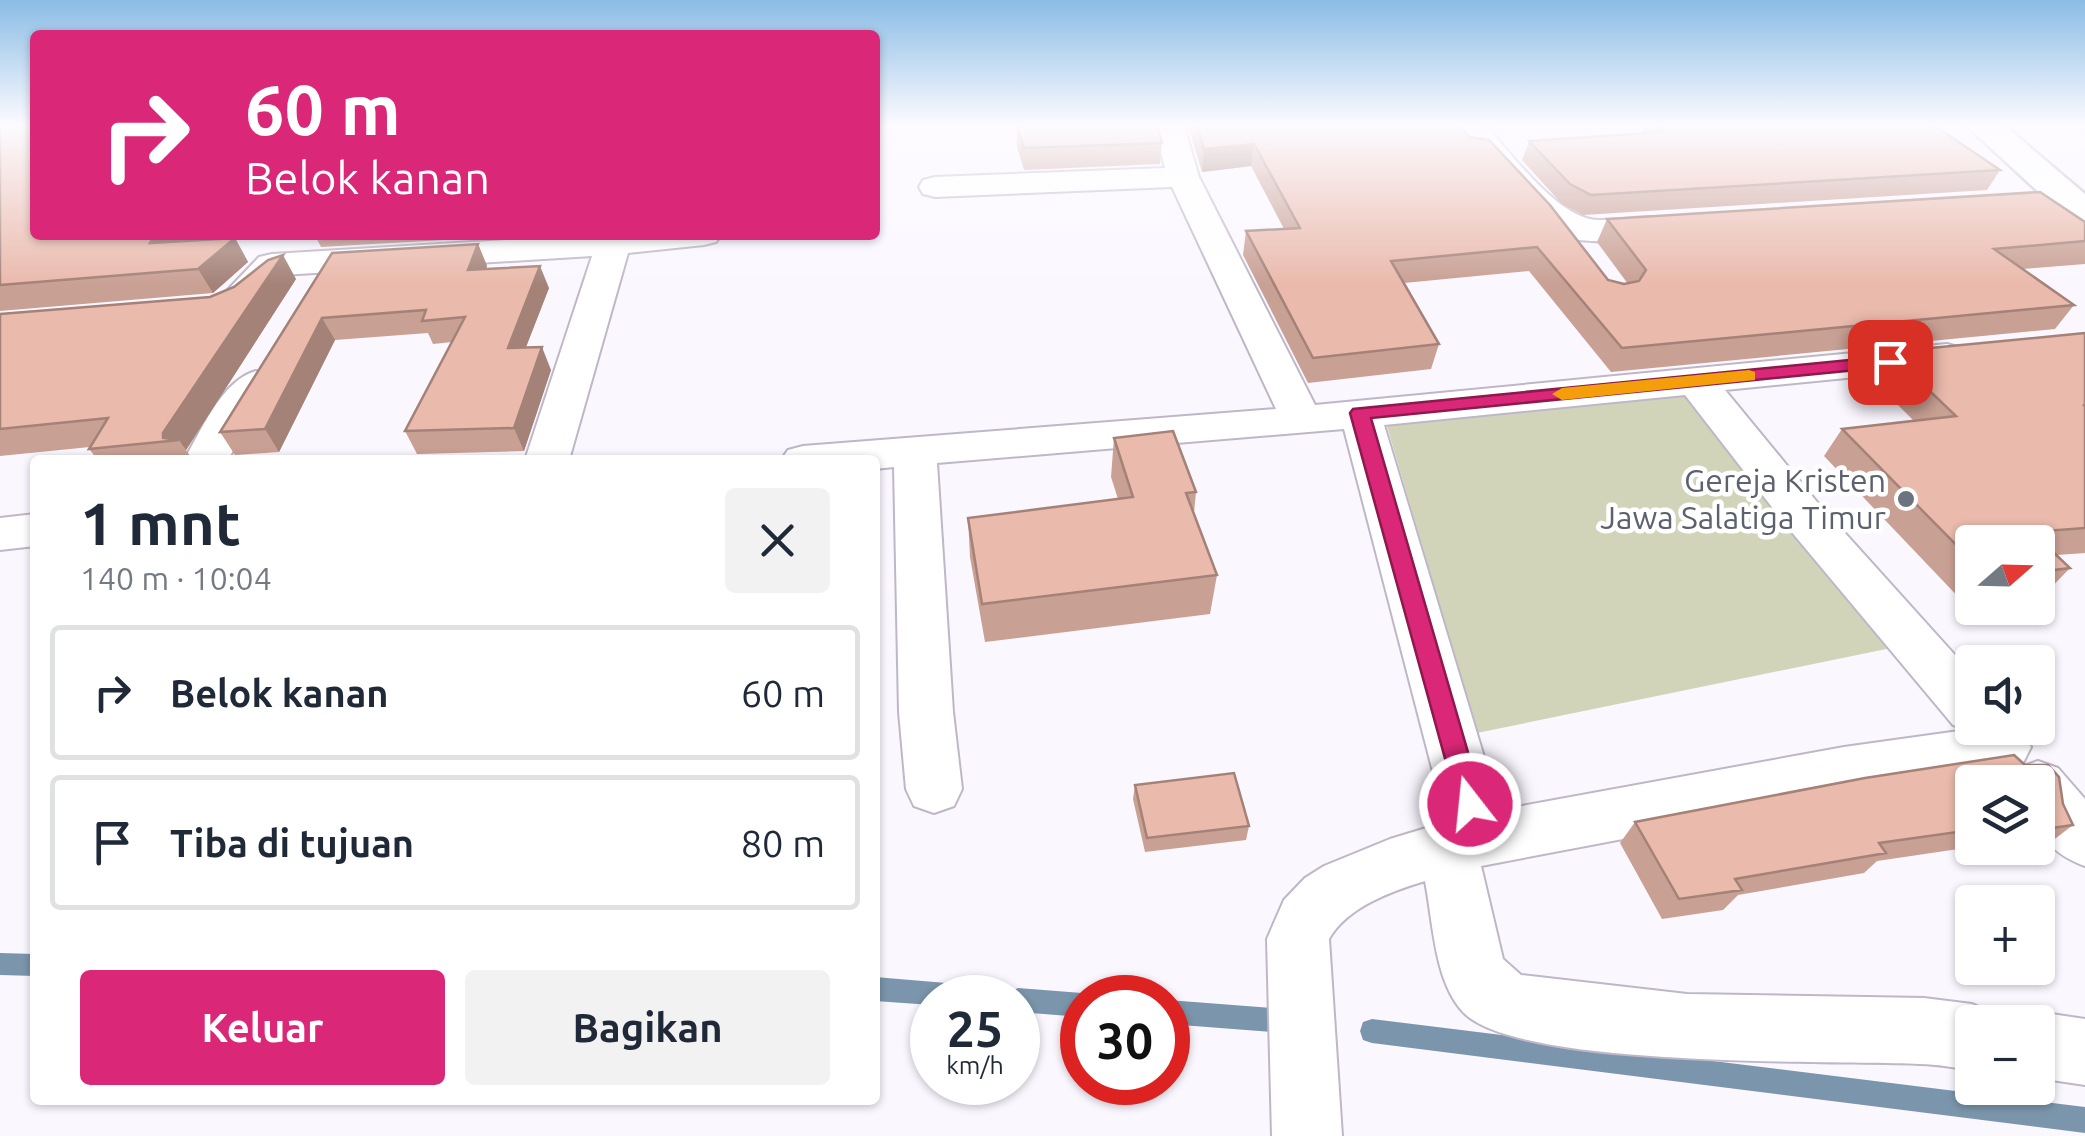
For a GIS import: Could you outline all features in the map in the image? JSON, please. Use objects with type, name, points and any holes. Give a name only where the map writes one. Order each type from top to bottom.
[{"type":"street","points":[[934,186],[1127,179]]},
{"type":"street","points":[[1184,179],[1302,420]]},
{"type":"street","points":[[1518,179],[1594,267]]},
{"type":"street","points":[[2045,179],[2076,206]]},
{"type":"street","points":[[2028,201],[2076,206]]},
{"type":"street","points":[[1560,224],[1595,231],[1704,224]]},
{"type":"street","points":[[212,310],[235,302],[264,269],[304,254],[511,242],[613,244],[653,240]]},
{"type":"street","points":[[549,455],[613,244]]},
{"type":"street","points":[[304,254],[309,296]]},
{"type":"street","points":[[209,455],[278,347]]},
{"type":"street","points":[[865,455],[1302,420],[1988,352]]},
{"type":"street","points":[[1696,382],[1802,513],[2085,840]]},
{"type":"street","points":[[1360,413],[1464,844],[1474,970],[1486,990],[1512,1006],[1688,1027],[1906,1030],[1955,1035]]},
{"type":"street","points":[[915,451],[926,712],[934,789]]},
{"type":"street","points":[[0,534],[30,531]]},
{"type":"street","points":[[1306,1136],[1298,939],[1310,913],[1334,892],[1464,844],[1844,771],[2007,750]]},
{"type":"street","points":[[2055,1048],[2085,1052]]},
{"type":"green space","points":[[1688,392],[1901,646],[1477,733],[1386,423]]},
{"type":"building","points":[[0,179],[30,179],[30,240],[233,240],[198,269],[0,285]]},
{"type":"building","points":[[1273,179],[1526,179],[1608,280],[1624,284],[1639,281],[1646,270],[1607,219],[2040,192],[2085,222],[2085,241],[1994,249],[2074,305],[1622,348],[1537,247],[1391,261],[1439,344],[1313,358],[1246,231],[1300,228]]},
{"type":"building","points":[[1565,179],[1853,179],[1591,195]]},
{"type":"building","points":[[478,244],[468,270],[540,266],[508,348],[542,347],[514,428],[405,431],[465,317],[422,321],[426,310],[322,318],[265,429],[220,432],[332,253]]},
{"type":"building","points":[[283,255],[163,433],[163,438],[179,440],[89,449],[108,418],[0,429],[0,314],[210,297],[234,287],[268,260]]},
{"type":"building","points":[[2085,333],[2085,528],[1955,525],[1955,544],[1842,429],[1956,416],[1889,352]]},
{"type":"building","points":[[1173,431],[1196,492],[1186,493],[1217,575],[982,604],[968,518],[1133,497],[1114,438]]},
{"type":"building","points":[[2055,554],[2070,568],[2055,570]]},
{"type":"building","points":[[2014,755],[2025,765],[1955,765],[1955,832],[1879,843],[1886,853],[1735,879],[1742,890],[1679,899],[1635,822],[1865,778]]},
{"type":"building","points":[[1234,773],[1249,826],[1147,838],[1135,785]]},
{"type":"building","points":[[2055,773],[2063,804],[2073,825],[2055,828]]},
{"type":"waterway","points":[[0,964],[30,965]]},
{"type":"waterway","points":[[880,989],[910,992]]},
{"type":"waterway","points":[[1040,1002],[1060,1003]]},
{"type":"waterway","points":[[1190,1014],[1284,1021]]},
{"type":"waterway","points":[[1372,1031],[2085,1120]]},
{"type":"slow traffic","points":[[1562,394],[1749,376]]},
{"type":"place","name":"Gereja Kristen Jawa Salatiga Timur","points":[[1906,499]]},
{"type":"route","points":[[1470,804],[1360,413],[1890,362]]}]
